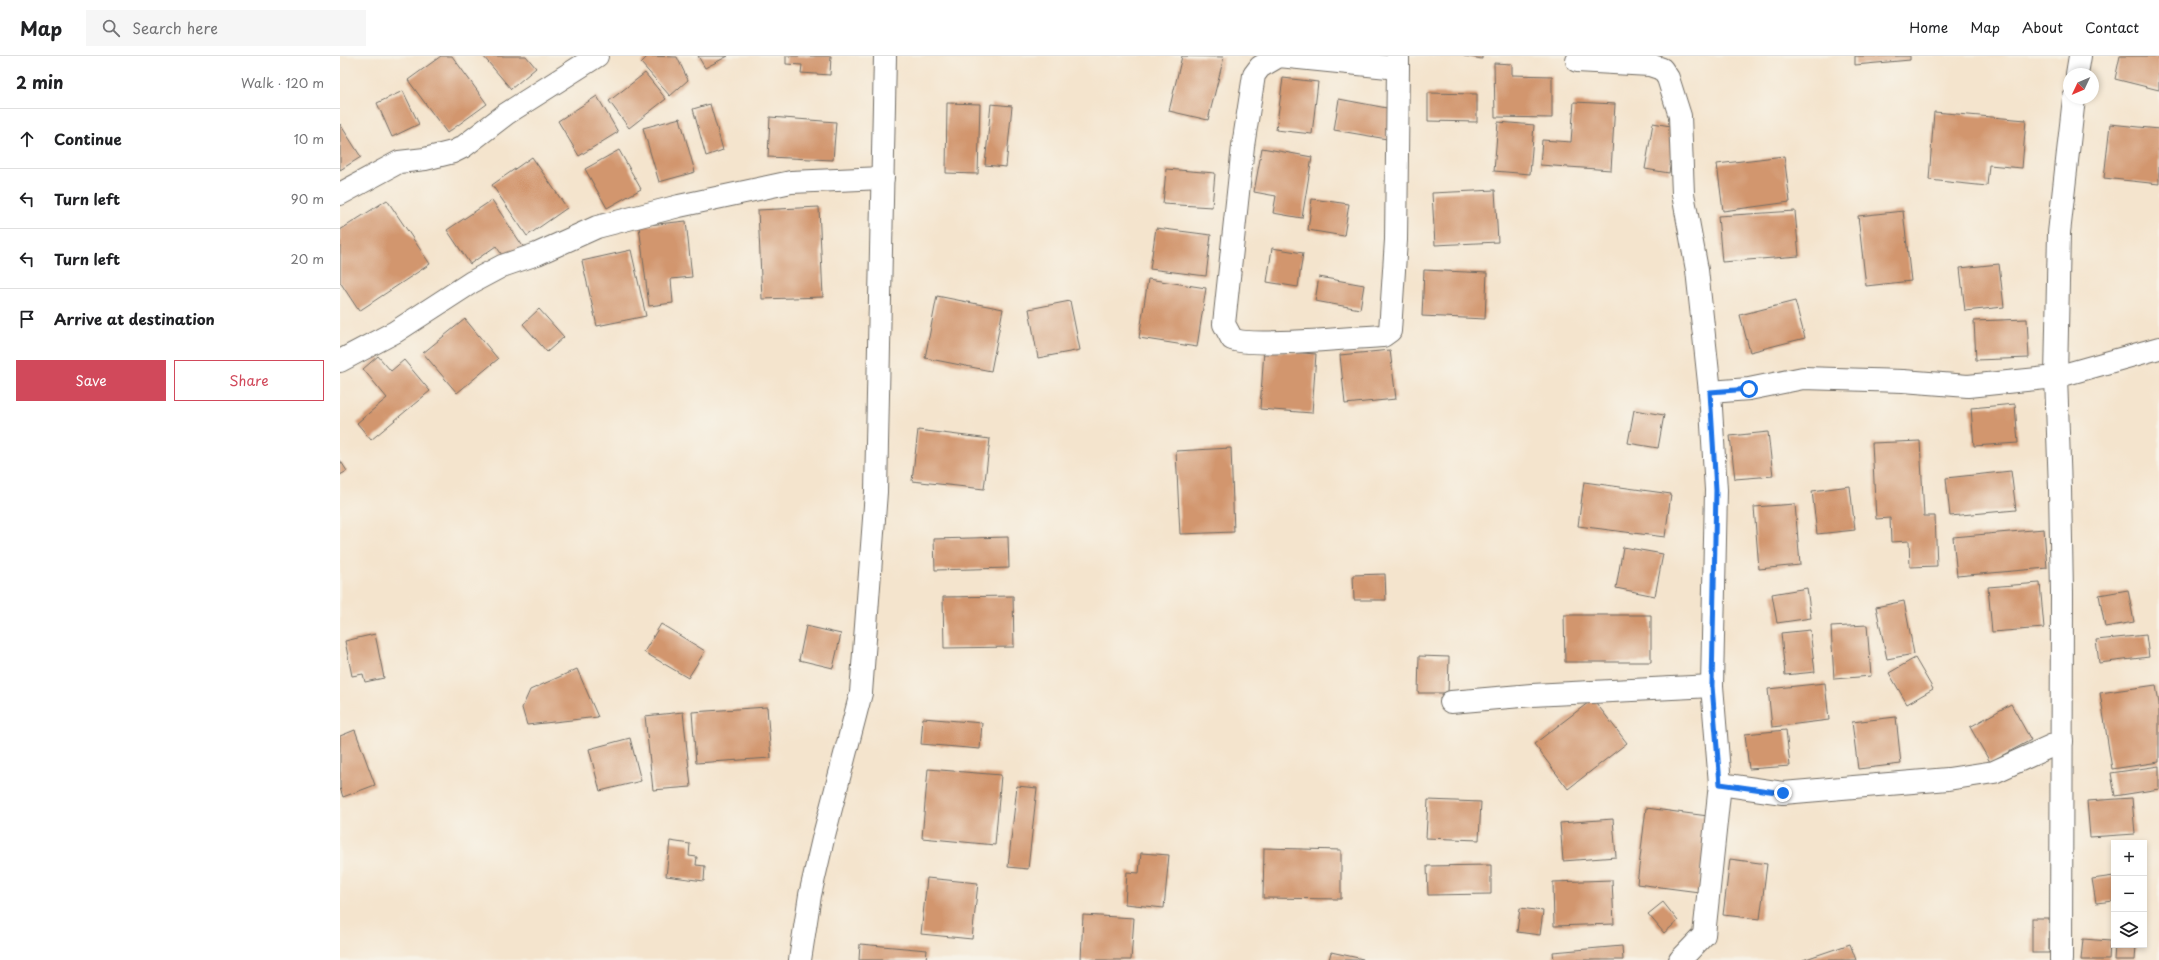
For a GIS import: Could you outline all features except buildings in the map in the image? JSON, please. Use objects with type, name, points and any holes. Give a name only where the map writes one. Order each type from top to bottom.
[{"type":"street","points":[[340,194],[399,162],[453,152],[463,147],[506,114],[597,56]]},
{"type":"street","points":[[800,960],[810,895],[861,693],[876,492],[884,178],[885,56]]},
{"type":"street","points":[[1279,56],[1398,62],[1396,240],[1390,331],[1383,336],[1246,343],[1232,339],[1224,324],[1243,146],[1254,75],[1260,67],[1279,56]]},
{"type":"street","points":[[2078,68],[2080,56]]},
{"type":"street","points":[[1577,61],[1650,64],[1662,69],[1668,78],[1680,116],[1683,194],[1698,270],[1710,392],[1716,490],[1712,686],[1720,784],[1704,935],[1680,960]]},
{"type":"street","points":[[2061,960],[2062,741],[2060,489],[2056,377],[2059,233],[2073,104]]},
{"type":"street","points":[[340,361],[395,332],[472,282],[502,266],[537,254],[597,227],[679,206],[791,182],[884,178]]},
{"type":"street","points":[[1710,392],[1749,389],[1803,378],[1903,381],[1968,386],[2056,377],[2159,348]]},
{"type":"street","points":[[1451,702],[1532,695],[1712,686]]},
{"type":"street","points":[[1720,784],[1783,793],[1948,779],[1994,772],[2062,741]]},
{"type":"route","points":[[1749,389],[1710,392],[1716,490],[1712,686],[1720,784],[1783,793]]}]
